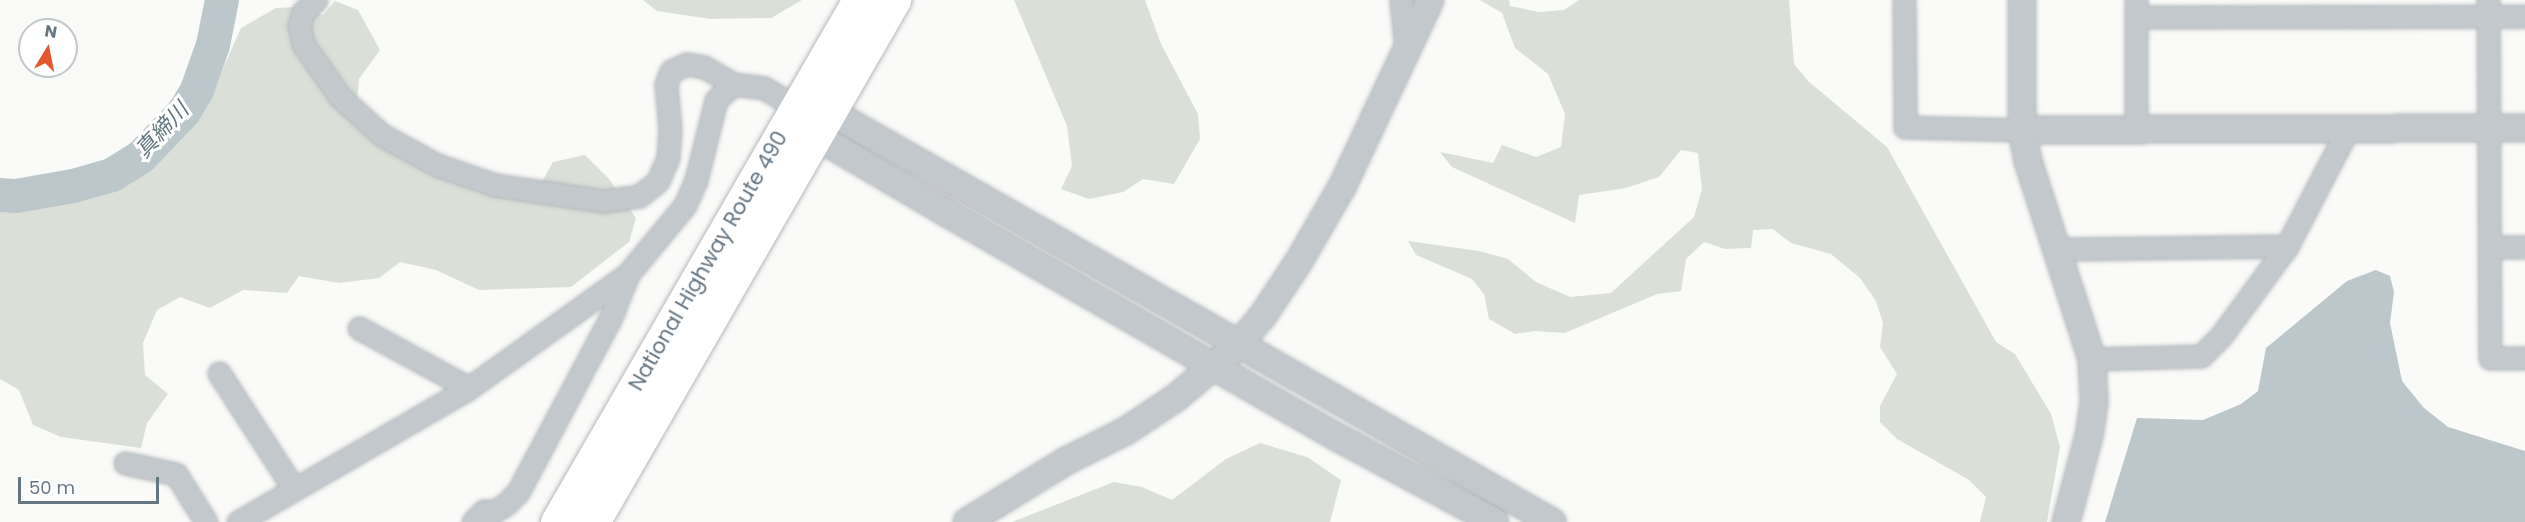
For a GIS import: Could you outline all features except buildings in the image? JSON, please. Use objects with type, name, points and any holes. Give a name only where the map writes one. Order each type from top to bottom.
[{"type":"highway","name":"National Highway Route 490","points":[[557,522],[859,0]]},
{"type":"highway","name":"National Highway Route 490","points":[[593,522],[894,0]]},
{"type":"street","points":[[316,0],[303,12],[299,25],[303,44],[340,97],[382,135],[437,165],[495,185],[604,201],[639,196],[658,181],[668,157],[670,130],[666,84],[671,71],[687,64],[704,67],[733,84],[764,88],[1216,367],[1495,522]]},
{"type":"street","points":[[1401,0],[1406,51]]},
{"type":"street","points":[[967,522],[1066,461],[1126,431],[1216,367],[1239,344],[1293,270],[1343,185],[1430,0]]},
{"type":"street","points":[[1904,0],[1905,127],[2022,130],[2525,128]]},
{"type":"street","points":[[2022,0],[2022,130],[2028,161],[2092,359],[2094,402],[2090,432],[2066,522]]},
{"type":"street","points":[[2136,129],[2136,8],[2488,8],[2525,15]]},
{"type":"street","points":[[2488,8],[2490,358],[2525,358]]},
{"type":"street","points":[[238,522],[469,388],[628,274],[685,205],[696,180],[716,100],[733,84]]},
{"type":"street","points":[[823,123],[1239,344],[1552,522]]},
{"type":"street","points":[[2092,359],[2201,356],[2221,336],[2287,246],[2348,129]]},
{"type":"street","points":[[2057,249],[2287,246]]},
{"type":"street","points":[[2489,247],[2525,247]]},
{"type":"street","points":[[473,522],[518,492],[611,317],[628,274]]},
{"type":"street","points":[[359,328],[469,388]]},
{"type":"street","points":[[219,373],[294,489]]},
{"type":"street","points":[[125,463],[176,474],[206,522]]},
{"type":"shaded area","points":[[643,0],[802,0],[771,18],[711,19],[657,11]]},
{"type":"shaded area","points":[[1014,0],[1145,0],[1161,44],[1198,114],[1200,139],[1174,184],[1143,179],[1123,192],[1089,199],[1061,189],[1072,166],[1067,126]]},
{"type":"shaded area","points":[[1480,0],[1509,0],[1510,6],[1539,12],[1564,10],[1579,0],[1789,0],[1794,64],[1808,81],[1887,147],[1996,342],[2015,354],[2051,414],[2060,447],[2047,522],[1980,522],[1986,497],[1969,480],[1897,439],[1880,422],[1880,406],[1897,374],[1880,347],[1883,323],[1876,301],[1860,278],[1831,254],[1791,243],[1773,229],[1753,230],[1751,248],[1725,249],[1704,242],[1686,259],[1681,291],[1657,294],[1565,333],[1535,331],[1515,334],[1489,319],[1484,294],[1472,279],[1416,255],[1408,241],[1479,251],[1508,259],[1536,282],[1570,297],[1611,293],[1694,217],[1702,189],[1698,153],[1681,150],[1659,177],[1626,188],[1579,195],[1575,223],[1452,167],[1440,152],[1493,163],[1502,145],[1536,157],[1561,147],[1565,114],[1548,74],[1515,48],[1502,13]]},
{"type":"shaded area","points":[[335,1],[358,10],[380,50],[359,79],[355,121],[404,159],[472,183],[533,198],[553,162],[585,155],[609,179],[636,218],[629,242],[571,287],[479,290],[436,270],[400,262],[379,278],[339,283],[299,276],[287,293],[243,290],[210,308],[180,297],[157,310],[143,343],[145,375],[168,394],[147,423],[141,448],[61,437],[33,425],[19,390],[0,379],[0,207],[10,209],[72,198],[134,174],[180,140],[208,102],[241,28],[276,8],[296,7],[323,15]]},
{"type":"shaded area","points":[[2376,270],[2390,276],[2394,292],[2390,323],[2402,381],[2424,408],[2448,427],[2525,451],[2525,522],[2105,522],[2137,418],[2203,420],[2241,404],[2258,391],[2266,348],[2347,281]]},
{"type":"shaded area","points":[[1260,443],[1307,457],[1341,480],[1330,522],[1012,522],[1114,482],[1142,487],[1172,500],[1226,459]]},
{"type":"waterway","name":"真締川","points":[[0,195],[16,196],[73,186],[112,175],[141,157],[184,112],[197,90],[213,45],[222,0]]}]
